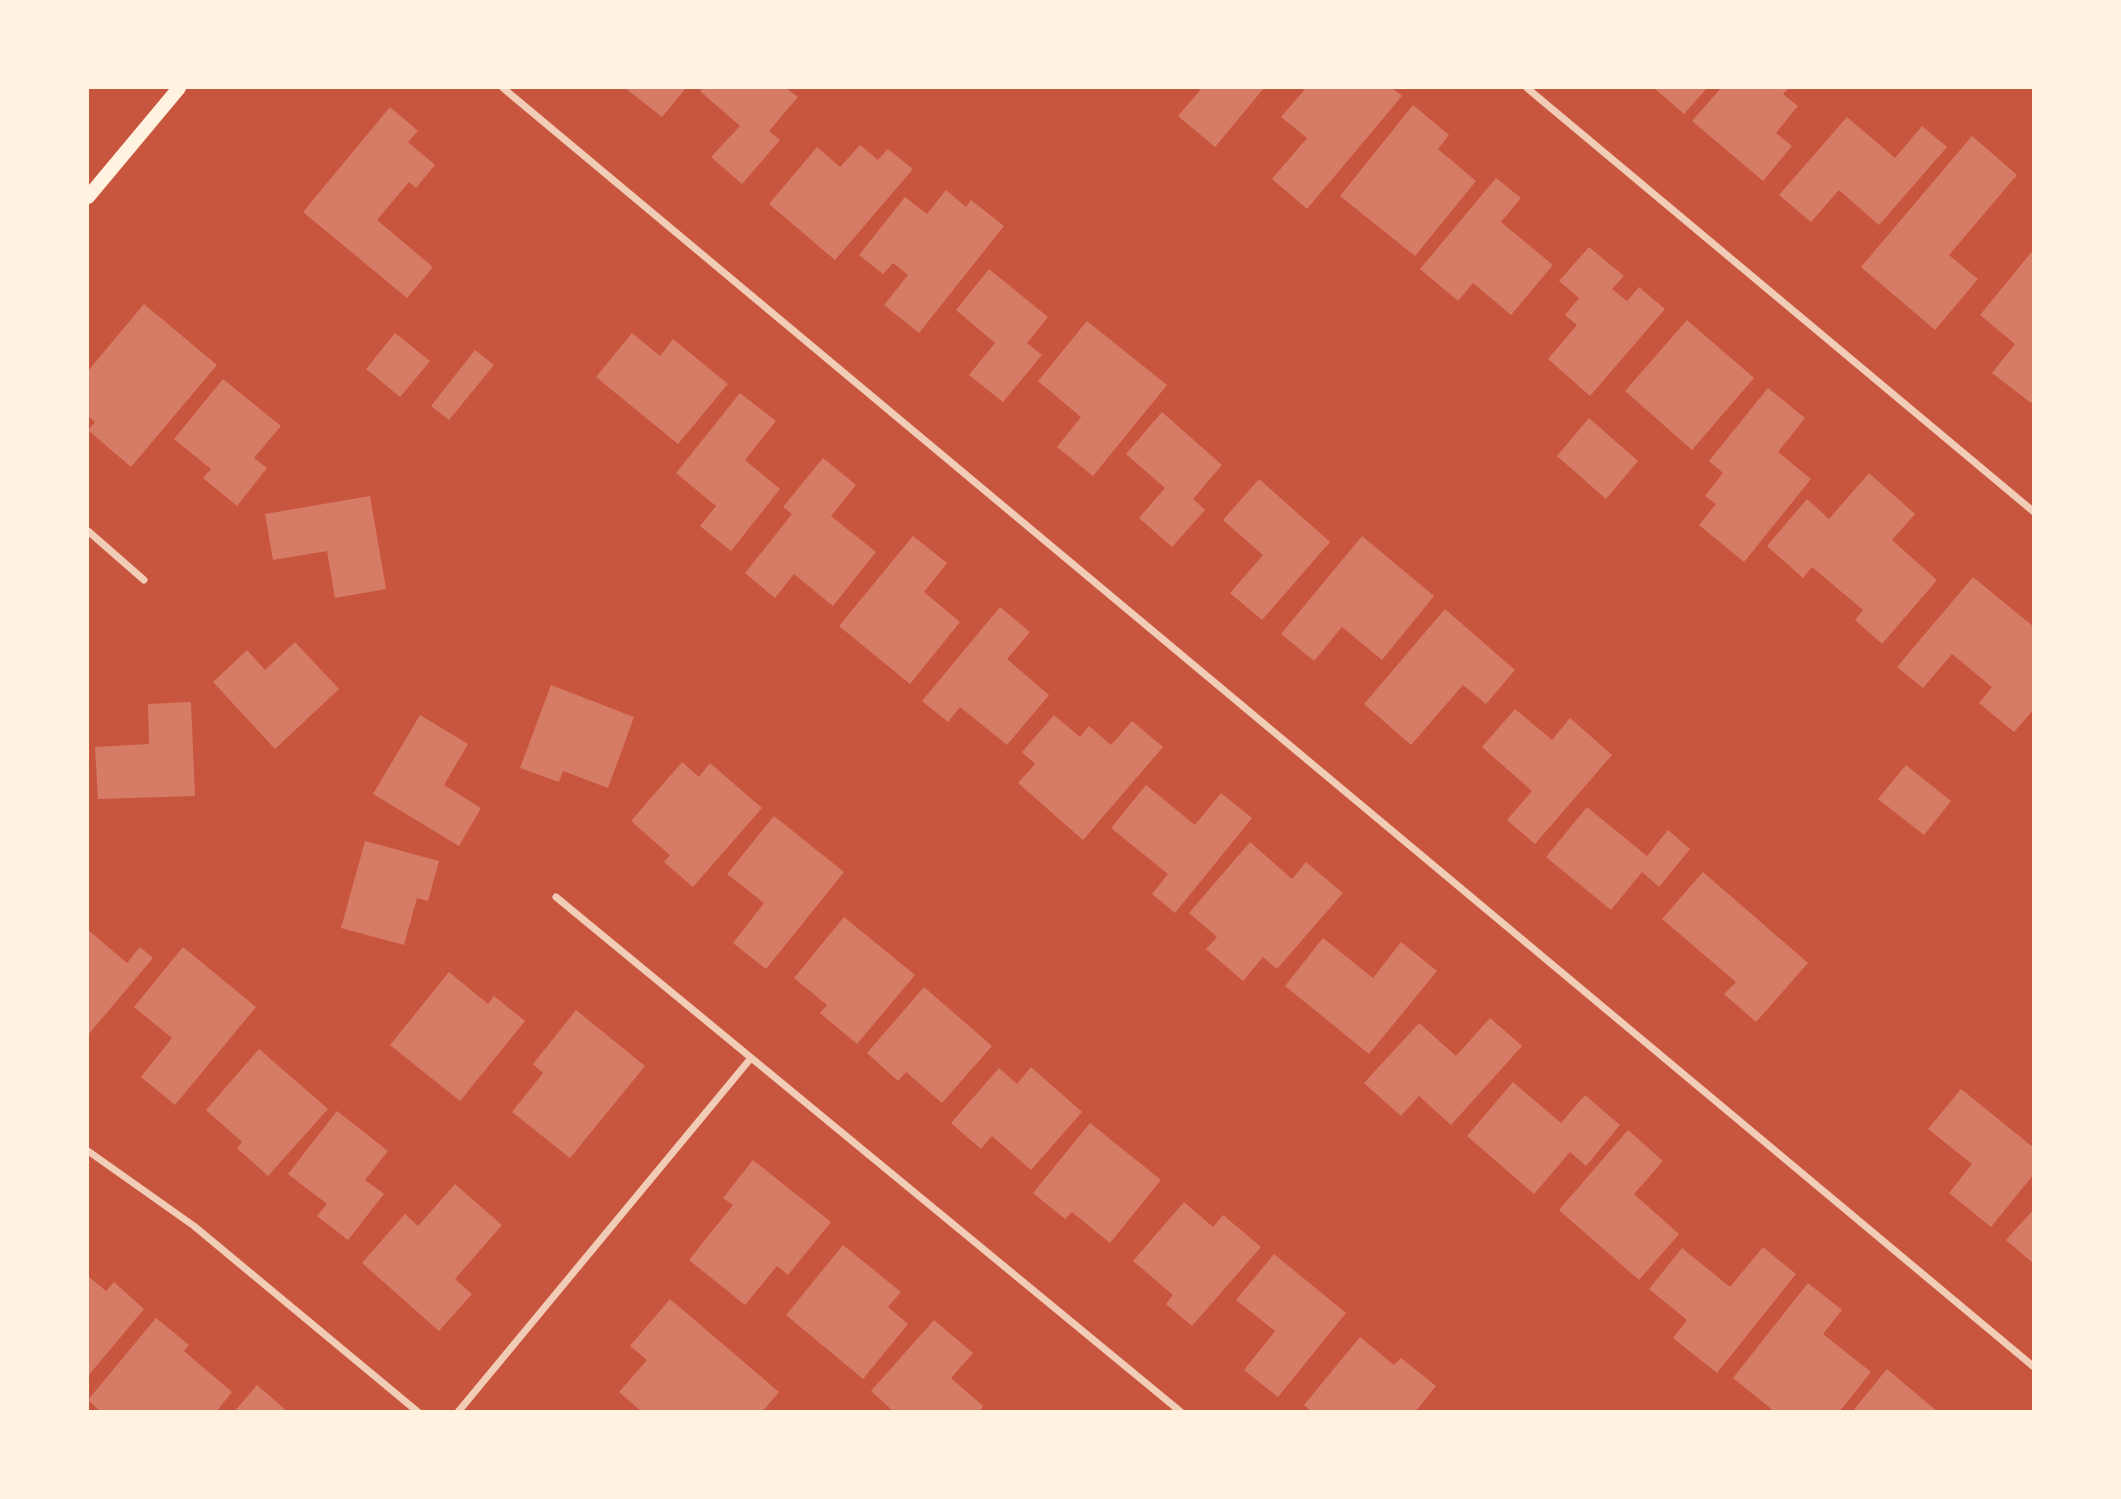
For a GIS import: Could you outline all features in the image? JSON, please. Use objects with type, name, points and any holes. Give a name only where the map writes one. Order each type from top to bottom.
[{"type":"main road","points":[[88,197],[179,88]]},
{"type":"street","points":[[503,88],[2034,1367]]},
{"type":"street","points":[[1527,88],[2034,512]]},
{"type":"street","points":[[88,531],[144,580]]},
{"type":"street","points":[[556,897],[1181,1412]]},
{"type":"street","points":[[458,1412],[751,1058]]},
{"type":"street","points":[[88,1151],[194,1226],[418,1412]]},
{"type":"building","points":[[625,88],[686,88],[662,117]]},
{"type":"building","points":[[703,88],[786,88],[798,97],[769,131],[780,140],[742,184],[711,157],[740,126],[700,91]]},
{"type":"building","points":[[1202,88],[1264,88],[1215,147],[1178,116]]},
{"type":"building","points":[[1306,88],[1392,88],[1402,96],[1307,209],[1272,179],[1307,138],[1281,117]]},
{"type":"building","points":[[1654,88],[1707,88],[1684,114]]},
{"type":"building","points":[[1721,88],[1789,88],[1783,94],[1798,106],[1776,133],[1792,146],[1763,181],[1692,121]]},
{"type":"building","points":[[1413,105],[1449,135],[1438,149],[1476,181],[1415,256],[1340,196]]},
{"type":"building","points":[[390,107],[418,131],[408,142],[435,165],[416,188],[409,182],[377,220],[433,267],[407,298],[303,212]]},
{"type":"building","points":[[1847,117],[1895,158],[1922,126],[1947,147],[1879,225],[1839,190],[1811,222],[1779,195]]},
{"type":"building","points":[[1972,136],[2017,175],[1949,255],[1978,279],[1935,330],[1861,267]]},
{"type":"building","points":[[860,145],[878,160],[888,149],[913,169],[835,260],[769,204],[817,147],[840,167]]},
{"type":"building","points":[[1496,178],[1521,198],[1501,222],[1553,265],[1511,315],[1473,283],[1458,301],[1420,269]]},
{"type":"building","points":[[946,190],[966,207],[971,200],[1004,226],[919,333],[884,305],[908,275],[893,263],[883,274],[859,255],[905,197],[927,214]]},
{"type":"building","points":[[1589,247],[1624,276],[1612,289],[1627,301],[1639,287],[1665,309],[1590,396],[1548,359],[1577,325],[1565,315],[1579,298],[1559,281]]},
{"type":"building","points":[[2034,249],[2034,400],[2031,403],[1992,373],[2015,344],[1980,315]]},
{"type":"building","points":[[989,269],[1048,317],[1027,343],[1042,355],[1003,402],[969,375],[995,343],[956,310]]},
{"type":"building","points":[[144,304],[217,365],[131,467],[88,430],[95,422],[88,416],[88,371]]},
{"type":"building","points":[[1687,320],[1754,378],[1692,450],[1625,391]]},
{"type":"building","points":[[1087,321],[1167,385],[1093,476],[1057,447],[1081,417],[1038,381]]},
{"type":"building","points":[[395,333],[430,361],[400,397],[366,369]]},
{"type":"building","points":[[632,333],[660,356],[673,339],[728,384],[678,444],[596,377]]},
{"type":"building","points":[[475,350],[494,365],[449,420],[431,406]]},
{"type":"building","points":[[223,379],[281,426],[254,458],[267,468],[237,506],[203,478],[211,469],[174,439]]},
{"type":"building","points":[[1768,388],[1805,418],[1778,452],[1811,479],[1744,562],[1699,525],[1716,504],[1705,496],[1723,473],[1709,461]]},
{"type":"building","points":[[740,393],[776,421],[745,460],[780,489],[731,551],[700,526],[716,506],[676,473]]},
{"type":"building","points":[[1162,412],[1222,465],[1193,499],[1205,510],[1172,547],[1139,518],[1165,488],[1126,454]]},
{"type":"building","points":[[1589,418],[1638,461],[1606,499],[1557,456]]},
{"type":"building","points":[[823,458],[856,485],[831,516],[876,552],[833,606],[794,574],[775,598],[745,573],[792,514],[783,507]]},
{"type":"building","points":[[1869,473],[1915,514],[1892,540],[1937,580],[1882,644],[1855,620],[1863,610],[1812,567],[1803,578],[1767,546],[1807,499],[1829,519]]},
{"type":"building","points":[[1259,479],[1330,542],[1262,620],[1230,593],[1263,555],[1223,520]]},
{"type":"building","points":[[370,496],[386,589],[335,598],[327,551],[273,560],[265,514]]},
{"type":"building","points":[[913,536],[947,563],[924,592],[960,622],[910,684],[839,626]]},
{"type":"building","points":[[1362,536],[1434,596],[1382,660],[1342,627],[1314,661],[1281,634]]},
{"type":"building","points":[[1973,577],[2034,627],[2034,709],[2014,732],[1979,703],[1992,687],[1952,654],[1923,688],[1897,667]]},
{"type":"building","points":[[1000,607],[1030,632],[1007,659],[1049,695],[1007,745],[960,707],[948,722],[922,701]]},
{"type":"building","points":[[1445,609],[1515,670],[1486,704],[1463,685],[1411,745],[1364,704]]},
{"type":"building","points":[[295,642],[339,689],[275,749],[213,682],[247,650],[265,670]]},
{"type":"building","points":[[551,685],[634,717],[608,788],[563,771],[559,782],[520,768]]},
{"type":"building","points":[[191,702],[195,796],[98,799],[95,747],[149,744],[148,704]]},
{"type":"building","points":[[1515,709],[1552,740],[1570,718],[1612,755],[1535,844],[1507,820],[1532,791],[1482,747]]},
{"type":"building","points":[[420,715],[468,744],[444,785],[481,808],[459,846],[373,794]]},
{"type":"building","points":[[1054,715],[1080,737],[1089,726],[1111,745],[1132,721],[1163,747],[1083,840],[1018,783],[1035,764],[1022,752]]},
{"type":"building","points":[[682,762],[699,777],[710,763],[762,808],[693,887],[664,862],[670,855],[631,821]]},
{"type":"building","points":[[1906,765],[1951,801],[1924,835],[1878,799]]},
{"type":"building","points":[[1146,785],[1195,825],[1221,793],[1252,818],[1175,913],[1152,894],[1168,874],[1111,828]]},
{"type":"building","points":[[1587,807],[1647,856],[1668,830],[1690,849],[1659,887],[1642,872],[1611,910],[1546,857]]},
{"type":"building","points":[[774,816],[844,872],[766,969],[733,943],[764,903],[727,874]]},
{"type":"building","points":[[365,841],[439,861],[428,901],[417,898],[404,945],[341,928]]},
{"type":"building","points":[[1250,842],[1292,879],[1306,862],[1343,893],[1277,969],[1263,957],[1243,981],[1206,949],[1217,937],[1189,913]]},
{"type":"building","points":[[1703,872],[1808,963],[1756,1022],[1724,994],[1736,982],[1662,919]]},
{"type":"building","points":[[844,917],[915,975],[857,1044],[820,1013],[827,1005],[794,978]]},
{"type":"building","points":[[88,930],[127,963],[140,947],[153,958],[88,1035]]},
{"type":"building","points":[[1323,938],[1373,978],[1401,942],[1437,971],[1369,1054],[1285,986]]},
{"type":"building","points":[[183,947],[256,1007],[175,1105],[141,1077],[172,1038],[134,1007]]},
{"type":"building","points":[[449,972],[488,1004],[494,996],[525,1021],[460,1101],[390,1045]]},
{"type":"building","points":[[924,987],[992,1046],[942,1103],[906,1072],[898,1081],[867,1053]]},
{"type":"building","points":[[576,1010],[645,1066],[570,1158],[512,1112],[543,1073],[533,1064]]},
{"type":"building","points":[[1490,1018],[1522,1046],[1451,1125],[1419,1096],[1401,1116],[1364,1083],[1419,1023],[1456,1056]]},
{"type":"building","points":[[259,1049],[328,1109],[268,1176],[237,1148],[242,1142],[206,1110]]},
{"type":"building","points":[[1031,1067],[1082,1112],[1031,1170],[992,1136],[981,1149],[951,1123],[999,1068],[1017,1084]]},
{"type":"building","points":[[1513,1082],[1561,1123],[1585,1095],[1620,1125],[1586,1166],[1570,1152],[1534,1194],[1467,1136]]},
{"type":"building","points":[[1961,1089],[2034,1148],[2034,1174],[1991,1227],[1949,1193],[1972,1164],[1928,1129]]},
{"type":"building","points":[[337,1111],[388,1151],[365,1180],[384,1194],[348,1240],[317,1216],[327,1204],[288,1174]]},
{"type":"building","points":[[1090,1123],[1161,1180],[1110,1243],[1072,1212],[1065,1219],[1033,1193]]},
{"type":"building","points":[[1628,1130],[1663,1161],[1634,1194],[1679,1234],[1639,1280],[1559,1210]]},
{"type":"building","points":[[753,1160],[831,1222],[788,1275],[777,1266],[745,1305],[689,1260],[733,1205],[723,1198]]},
{"type":"building","points":[[455,1184],[502,1225],[455,1279],[472,1294],[439,1331],[362,1263],[405,1214],[418,1226]]},
{"type":"building","points":[[1184,1202],[1213,1227],[1223,1215],[1261,1247],[1192,1326],[1166,1304],[1173,1295],[1133,1261]]},
{"type":"building","points":[[2034,1209],[2034,1264],[2006,1240]]},
{"type":"building","points":[[843,1245],[901,1292],[888,1307],[908,1324],[863,1379],[786,1315]]},
{"type":"building","points":[[1763,1247],[1796,1274],[1717,1373],[1673,1338],[1687,1320],[1649,1289],[1682,1248],[1730,1287]]},
{"type":"building","points":[[1274,1254],[1346,1313],[1278,1397],[1244,1370],[1275,1331],[1236,1300]]},
{"type":"building","points":[[88,1276],[106,1291],[114,1282],[144,1309],[88,1376]]},
{"type":"building","points":[[1808,1283],[1842,1310],[1823,1334],[1871,1372],[1839,1412],[1775,1412],[1733,1378]]},
{"type":"building","points":[[670,1299],[779,1392],[762,1412],[642,1412],[619,1392],[647,1360],[630,1346]]},
{"type":"building","points":[[156,1318],[189,1345],[184,1351],[232,1392],[216,1412],[101,1412],[88,1400]]},
{"type":"building","points":[[934,1320],[973,1353],[951,1378],[983,1406],[979,1412],[894,1412],[871,1391]]},
{"type":"building","points":[[1360,1337],[1394,1365],[1401,1358],[1436,1386],[1415,1412],[1312,1412],[1304,1405]]},
{"type":"building","points":[[1887,1369],[1938,1412],[1852,1412]]},
{"type":"building","points":[[257,1385],[288,1412],[234,1412]]}]
